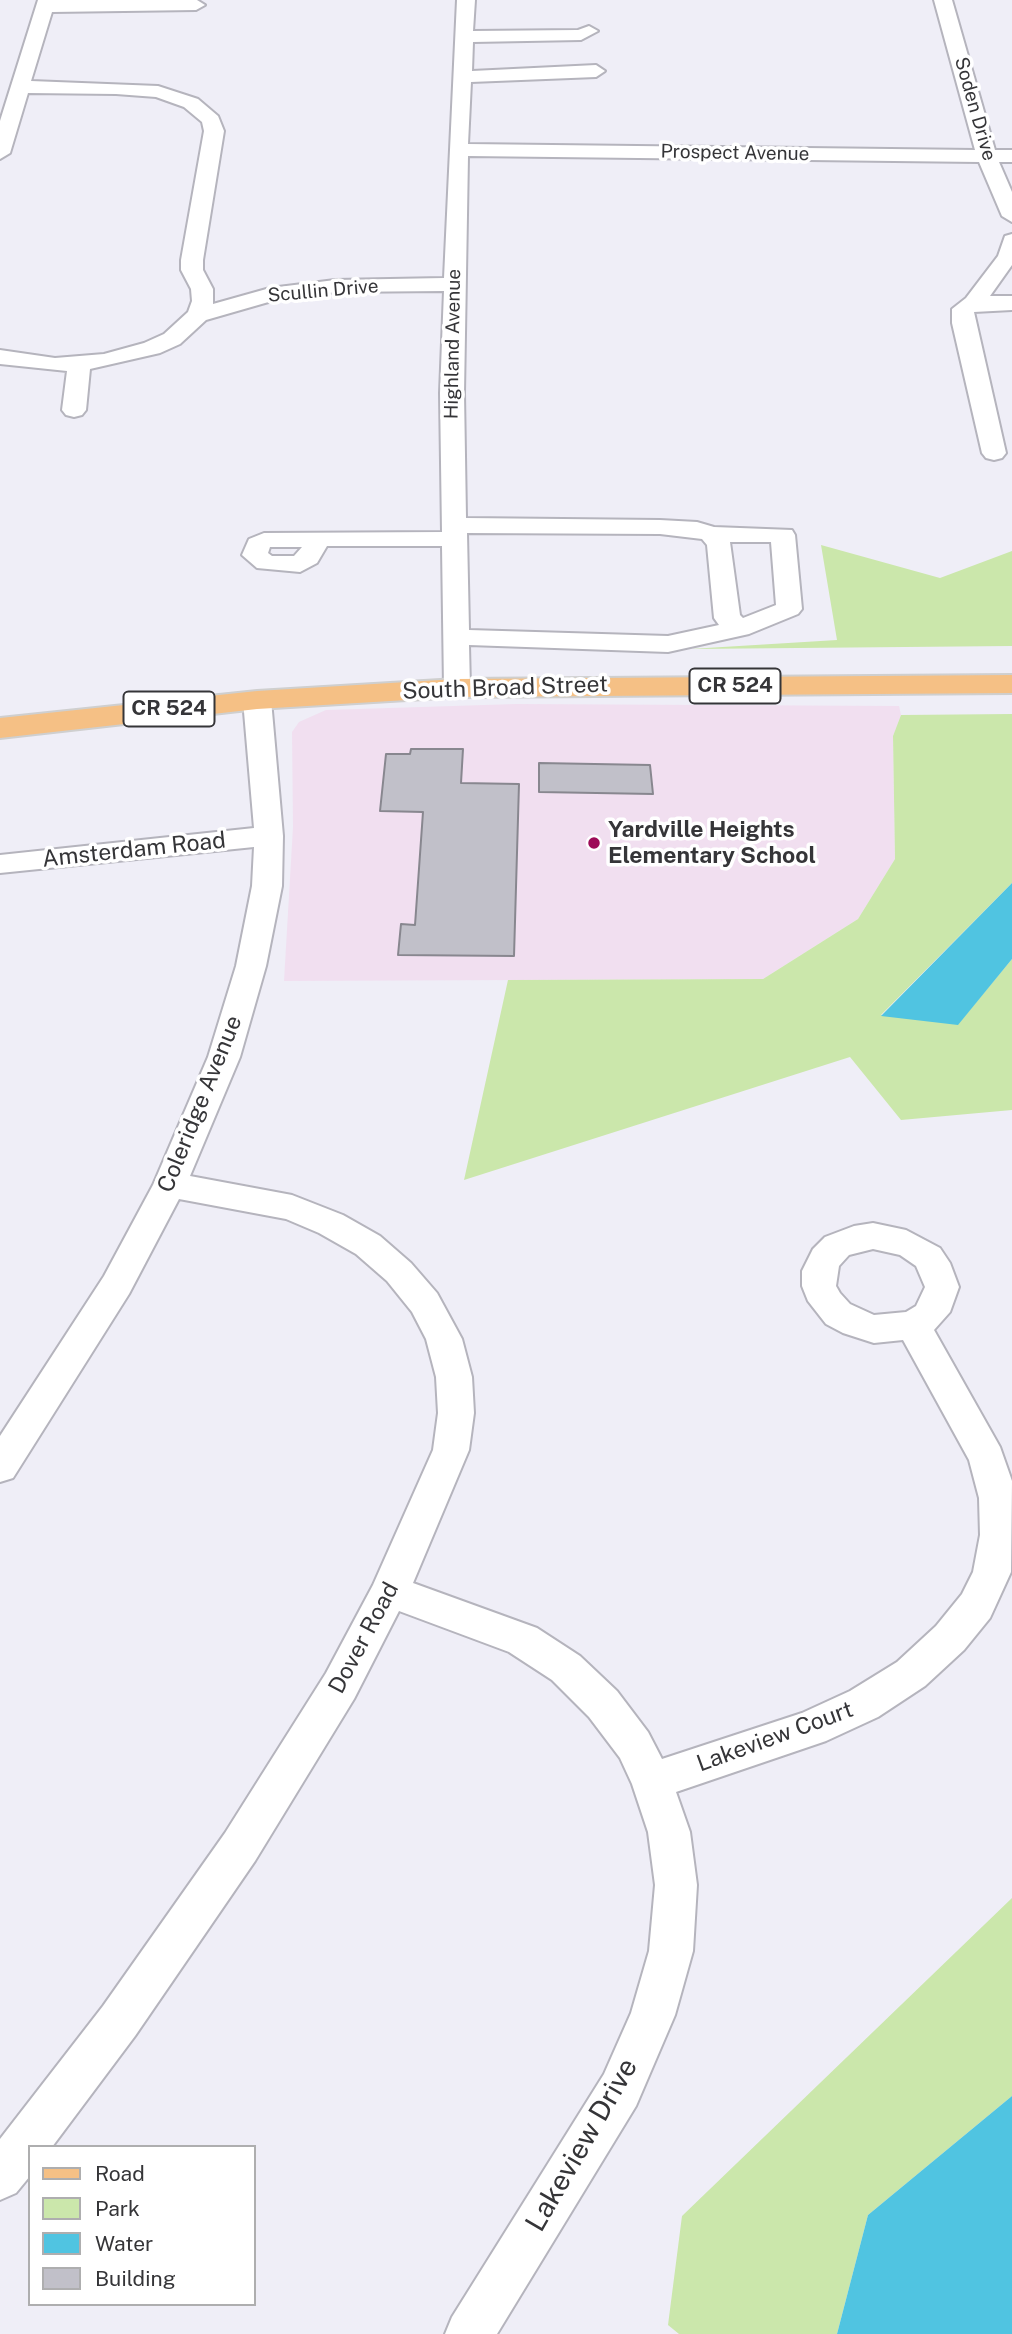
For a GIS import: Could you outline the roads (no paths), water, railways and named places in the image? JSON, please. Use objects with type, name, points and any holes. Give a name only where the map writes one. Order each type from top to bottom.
[{"type":"main road","name":"South Broad Street","points":[[0,728],[257,700],[457,688],[1012,684]]},
{"type":"street","name":"Highland Avenue","points":[[457,688],[452,393],[457,150],[466,0]]},
{"type":"street","name":"Soden Drive","points":[[943,0],[987,156],[1012,216]]},
{"type":"street","points":[[0,153],[46,3],[196,5]]},
{"type":"street","points":[[464,37],[581,35],[589,31]]},
{"type":"street","points":[[462,77],[596,71]]},
{"type":"street","points":[[20,87],[116,88],[158,92],[191,103],[211,120],[214,131],[192,260],[192,270],[202,289],[203,301],[198,315]]},
{"type":"street","name":"Prospect Avenue","points":[[457,150],[1012,156]]},
{"type":"street","points":[[994,453],[967,341],[963,309],[974,303],[1008,256],[1012,240]]},
{"type":"street","name":"Scullin Drive","points":[[0,357],[28,363],[79,364],[116,359],[172,339],[198,315],[234,303],[298,290],[454,284]]},
{"type":"street","points":[[974,303],[1012,303]]},
{"type":"street","points":[[74,410],[79,364]]},
{"type":"street","points":[[319,539],[454,532],[660,527],[697,529],[711,534],[783,535],[789,609],[740,628],[668,644],[456,637]]},
{"type":"street","points":[[711,534],[719,544],[727,618],[740,628]]},
{"type":"street","name":"Coleridge Avenue","points":[[0,1467],[117,1285],[170,1185],[224,1057],[251,966],[267,886],[269,836],[257,700]]},
{"type":"street","name":"Amsterdam Road","points":[[0,864],[269,836]]},
{"type":"street","name":"Dover Road","points":[[0,2177],[119,2021],[240,1847],[340,1686],[390,1591],[437,1489],[451,1450],[456,1413],[454,1377],[444,1339],[425,1303],[400,1272],[379,1254],[331,1224],[292,1208],[170,1185]]},
{"type":"street","name":"Lakeview Court","points":[[652,1781],[812,1728],[864,1704],[911,1674],[950,1638],[976,1606],[992,1572],[999,1535],[998,1498],[987,1458],[913,1325]]},
{"type":"street","name":"Lakeview Drive","points":[[390,1591],[523,1640],[566,1668],[603,1704],[634,1745],[652,1781],[669,1832],[676,1885],[671,1951],[653,2015],[620,2090],[469,2334]]},
{"type":"water","points":[[1012,883],[1012,959],[958,1025],[881,1016]]},
{"type":"water","points":[[1012,2096],[1012,2334],[837,2334],[868,2215]]},
{"type":"place","name":"Yardville Heights Elementary School","points":[[594,843]]}]
